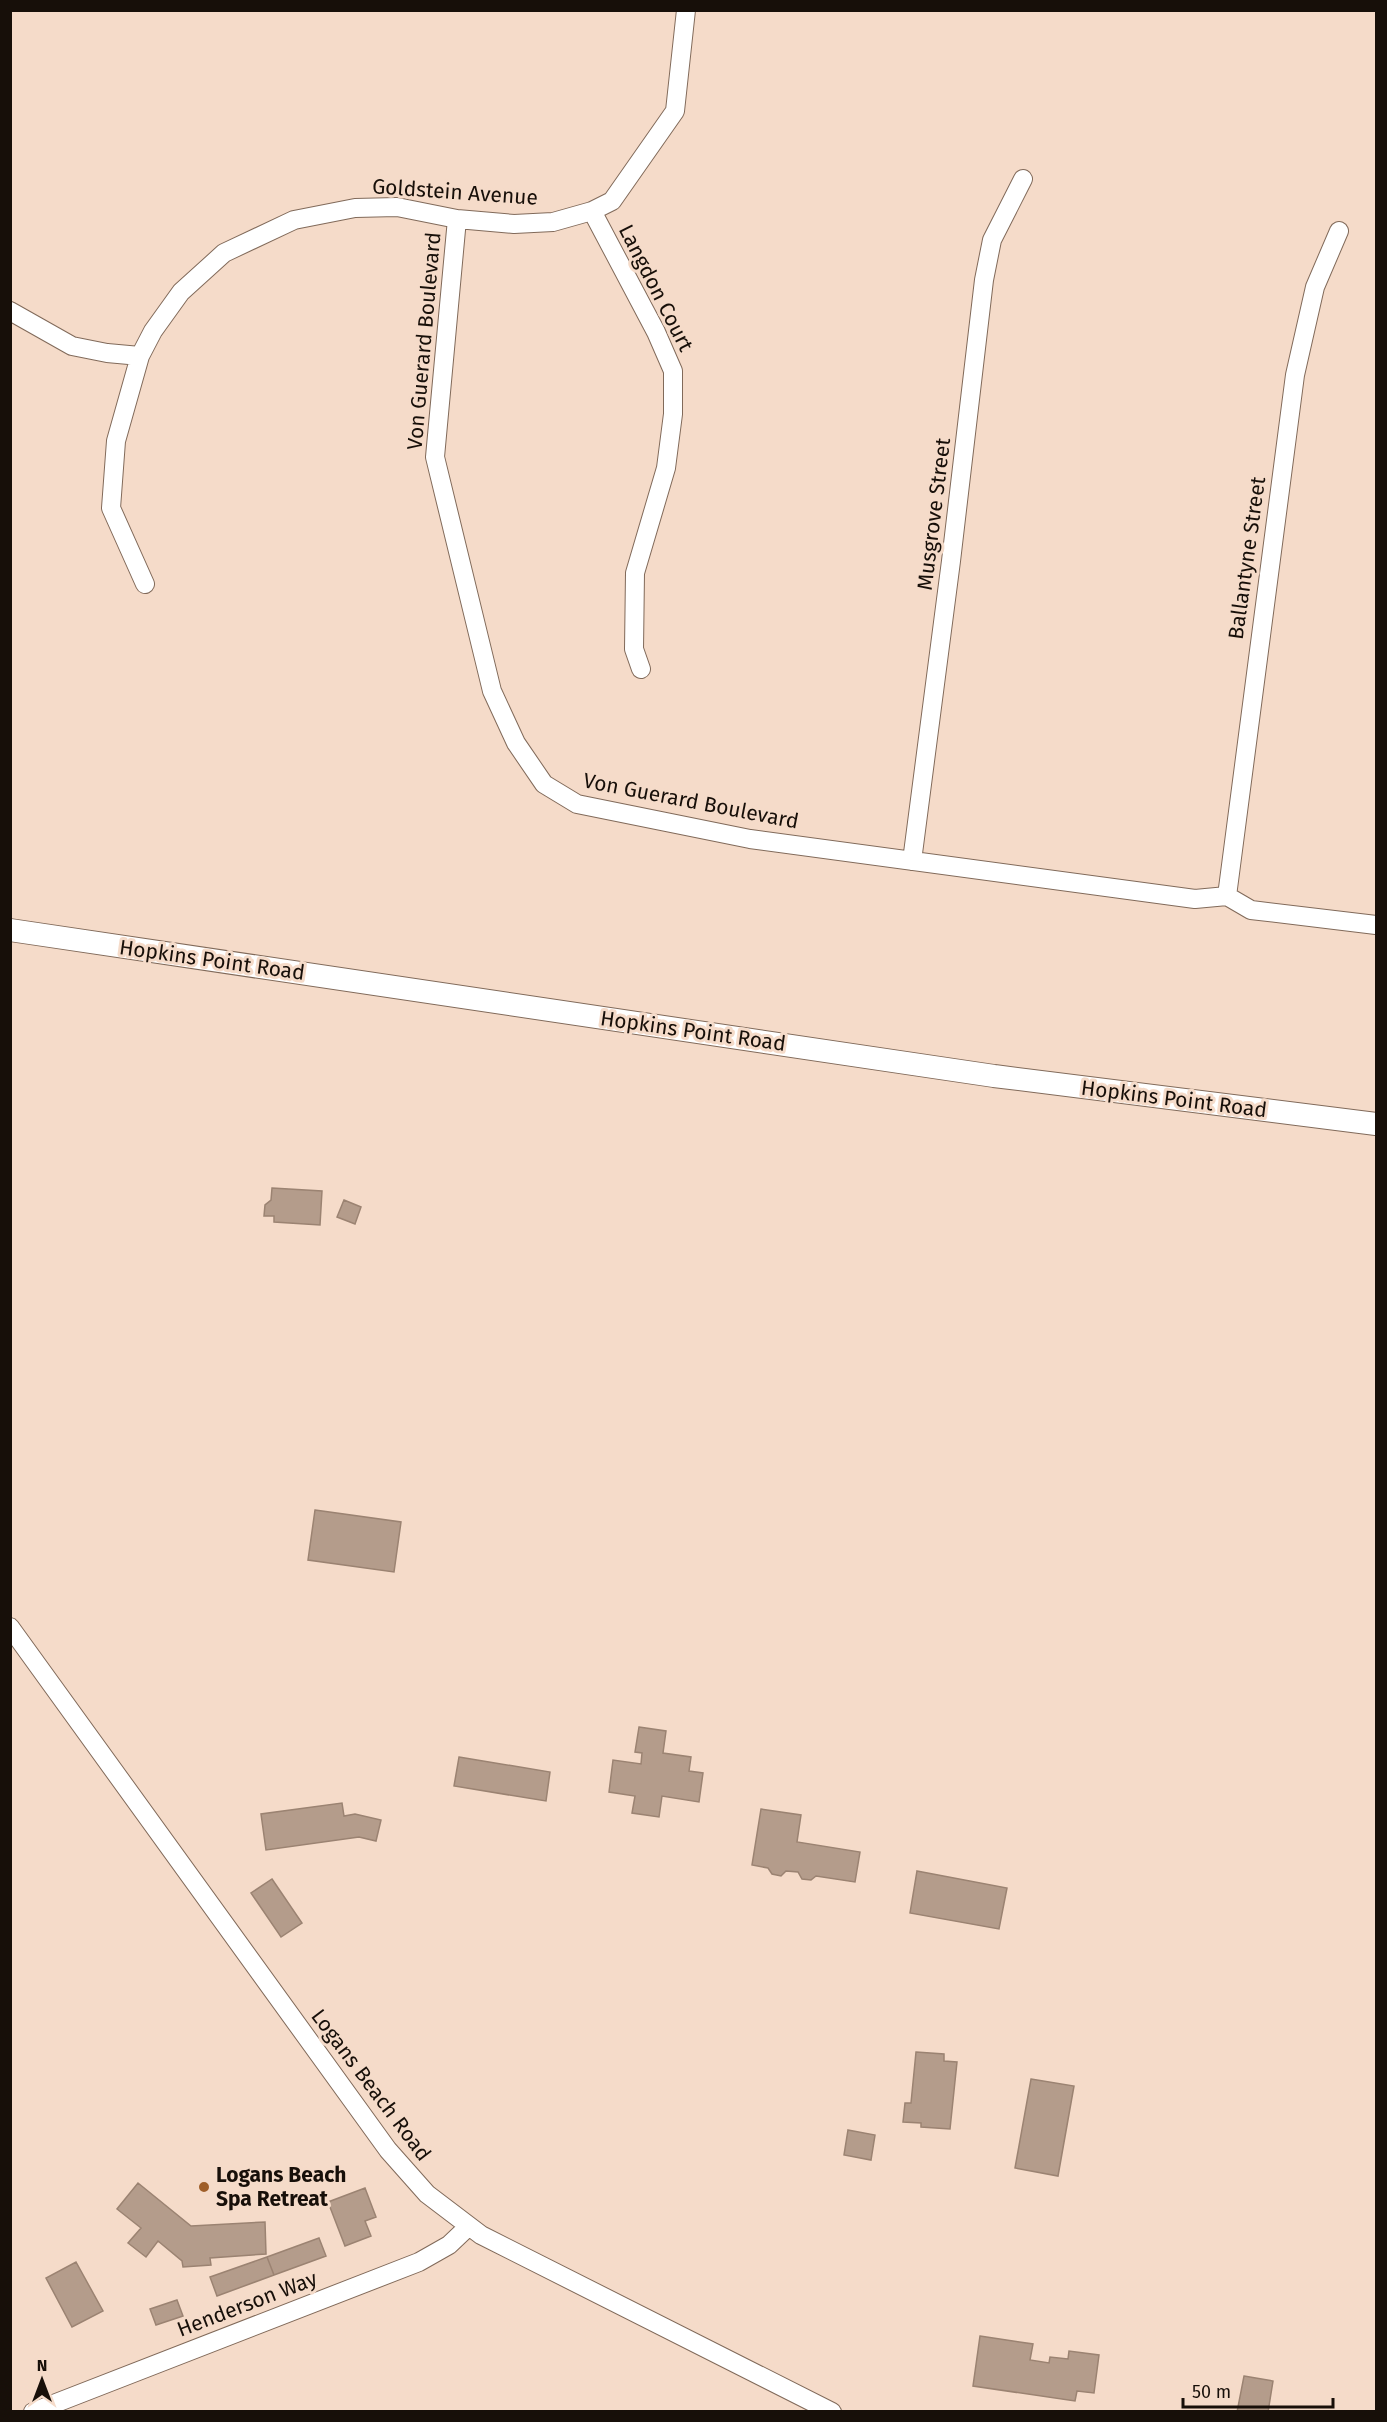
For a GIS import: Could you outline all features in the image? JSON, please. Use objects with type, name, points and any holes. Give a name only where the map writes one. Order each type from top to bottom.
[{"type":"street","name":"Goldstein Avenue","points":[[145,584],[111,508],[116,441],[140,356],[153,331],[181,292],[224,253],[294,220],[355,208],[397,207],[457,219],[514,224],[553,222],[592,211],[612,201],[675,111],[686,10]]},
{"type":"street","name":"Musgrove Street","points":[[912,861],[951,561],[984,280],[992,240],[1023,179]]},
{"type":"street","name":"Langdon Court","points":[[592,211],[656,332],[673,371],[673,414],[666,468],[635,573],[634,649],[641,669]]},
{"type":"street","name":"Von Guerard Boulevard","points":[[457,219],[435,457],[492,691],[516,743],[544,784],[577,804],[750,839],[1195,899],[1227,896]]},
{"type":"street","name":"Ballantyne Street","points":[[1227,896],[1294,375],[1315,287],[1339,231]]},
{"type":"street","points":[[10,311],[72,346],[107,353],[140,356]]},
{"type":"street","points":[[1227,896],[1251,910],[1377,925]]},
{"type":"street","name":"Hopkins Point Road","points":[[10,930],[994,1076],[1377,1124]]},
{"type":"street","name":"Logans Beach Road","points":[[10,1627],[388,2150],[427,2194],[481,2235],[832,2412]]},
{"type":"street","name":"Henderson Way","points":[[33,2412],[419,2262],[449,2245],[470,2226]]},
{"type":"building","points":[[272,1188],[322,1191],[320,1225],[274,1222],[274,1216],[264,1216],[265,1205],[271,1200]]},
{"type":"building","points":[[344,1200],[361,1207],[355,1224],[337,1217]]},
{"type":"building","points":[[315,1510],[401,1522],[394,1572],[308,1560]]},
{"type":"building","points":[[639,1727],[666,1731],[663,1753],[691,1757],[689,1771],[703,1773],[699,1802],[662,1796],[659,1817],[632,1813],[635,1796],[609,1792],[613,1760],[641,1764],[642,1753],[635,1752]]},
{"type":"building","points":[[459,1757],[550,1772],[546,1801],[454,1786]]},
{"type":"building","points":[[342,1803],[344,1816],[355,1814],[381,1820],[376,1841],[359,1837],[266,1850],[261,1814]]},
{"type":"building","points":[[761,1809],[801,1815],[797,1842],[860,1852],[855,1882],[816,1876],[811,1880],[802,1879],[798,1872],[786,1871],[781,1876],[772,1874],[768,1868],[752,1865]]},
{"type":"building","points":[[917,1871],[1007,1888],[999,1929],[910,1913]]},
{"type":"building","points":[[272,1879],[302,1923],[281,1937],[251,1893]]},
{"type":"building","points":[[916,2052],[944,2054],[944,2061],[957,2062],[950,2129],[921,2127],[921,2123],[903,2122],[905,2103],[911,2103]]},
{"type":"building","points":[[1031,2079],[1074,2086],[1058,2176],[1015,2168]]},
{"type":"building","points":[[848,2130],[875,2135],[871,2160],[844,2155]]},
{"type":"building","points":[[138,2183],[191,2226],[265,2222],[266,2254],[210,2258],[211,2265],[183,2267],[182,2261],[158,2241],[146,2257],[128,2243],[141,2228],[117,2209]]},
{"type":"building","points":[[365,2188],[376,2217],[365,2221],[371,2236],[345,2246],[328,2202]]},
{"type":"building","points":[[319,2238],[326,2256],[274,2275],[267,2257]]},
{"type":"building","points":[[267,2257],[274,2275],[217,2296],[210,2277]]},
{"type":"building","points":[[76,2262],[103,2311],[72,2327],[46,2278]]},
{"type":"building","points":[[177,2300],[183,2316],[156,2325],[150,2309]]},
{"type":"building","points":[[980,2336],[1033,2344],[1030,2360],[1049,2363],[1050,2357],[1068,2359],[1069,2351],[1099,2355],[1094,2393],[1077,2391],[1075,2401],[973,2386]]},
{"type":"building","points":[[1244,2376],[1273,2381],[1268,2412],[1237,2412]]},
{"type":"place","name":"Logans Beach Spa Retreat","points":[[204,2187]]}]
